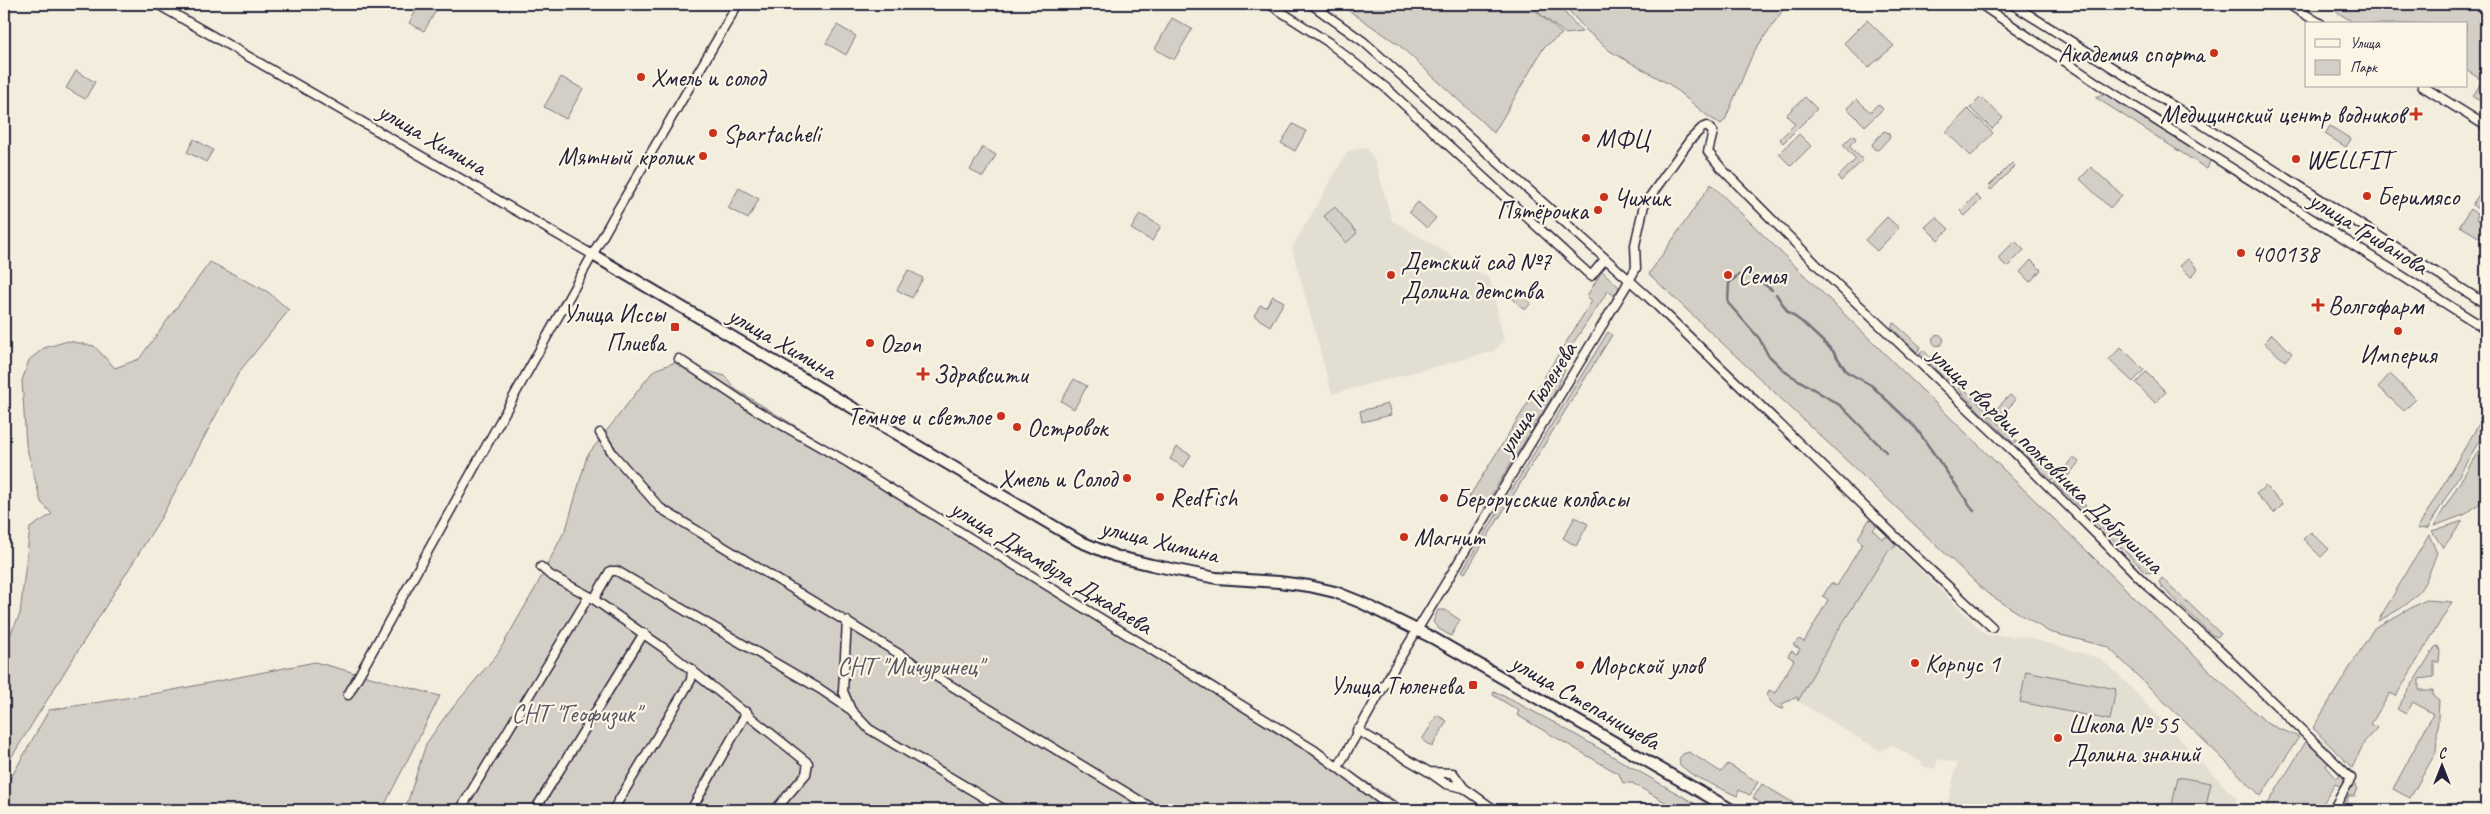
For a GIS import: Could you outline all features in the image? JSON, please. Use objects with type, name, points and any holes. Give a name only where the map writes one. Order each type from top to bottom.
[{"type":"street","name":"улица Химина","points":[[158,4],[593,255],[1079,541],[1115,556],[1179,571],[1216,578],[1279,582],[1335,592],[1360,602],[1417,631]]},
{"type":"street","points":[[348,695],[593,255],[738,4]]},
{"type":"street","points":[[1269,4],[1328,42],[1386,88],[1591,276],[1605,259]]},
{"type":"street","points":[[1311,4],[1377,54],[1630,280],[1992,627]]},
{"type":"street","name":"улица Грибанова","points":[[1980,4],[2100,85],[2486,329]]},
{"type":"street","name":"улица Грибанова","points":[[2012,4],[2486,304]]},
{"type":"street","points":[[2288,4],[2318,22]]},
{"type":"street","points":[[2425,88],[2486,126]]},
{"type":"street","name":"улица Тюленева","points":[[1338,768],[1357,730],[1611,315],[1636,268],[1635,245],[1644,205],[1690,140],[1704,127],[1712,130],[1708,152],[1719,166]]},
{"type":"street","name":"улица гвардии полковника Добрушина","points":[[1719,166],[1824,272],[1983,421],[2146,584],[2351,778],[2333,810]]},
{"type":"street","name":"улица Джамбула Джабаева","points":[[679,359],[754,409],[846,462],[1307,746],[1380,799],[1401,810]]},
{"type":"street","points":[[600,433],[613,454],[660,508],[1156,810]]},
{"type":"street","points":[[541,567],[550,575],[591,598],[644,633],[747,712],[808,762],[806,774],[775,810]]},
{"type":"street","points":[[460,810],[591,598],[610,571],[617,571],[820,689],[851,710],[869,729],[1006,810]]},
{"type":"street","points":[[846,621],[843,692],[851,710]]},
{"type":"street","name":"улица Степанищева","points":[[1417,631],[1732,810]]},
{"type":"street","points":[[535,810],[644,633]]},
{"type":"street","points":[[613,810],[691,680],[692,669]]},
{"type":"street","points":[[691,810],[747,712]]},
{"type":"street","points":[[1357,730],[1446,784],[1464,788]]},
{"type":"street","points":[[1429,772],[1453,773],[1464,788],[1495,810]]},
{"type":"shaded area","name":"Детский сад №7 Долина детства","points":[[1367,148],[1375,161],[1392,220],[1490,279],[1504,340],[1494,351],[1332,394],[1292,248],[1348,151]]},
{"type":"shaded area","name":"Школа № 55 Долина знаний","points":[[1896,546],[1986,635],[2026,637],[2099,658],[2118,674],[2237,799],[2230,810],[1946,810],[1957,763],[1938,759],[1935,769],[1923,766],[1921,762],[1892,745],[1880,751],[1798,701],[1830,643],[1888,551]]},
{"type":"green space","points":[[420,4],[440,4],[424,31],[409,23]]},
{"type":"green space","points":[[1339,4],[1557,4],[1582,32],[1566,34],[1536,11],[1562,34],[1544,47],[1494,133],[1398,44]]},
{"type":"green space","points":[[1563,4],[1787,4],[1753,53],[1725,120],[1721,124],[1709,117],[1669,84],[1610,51],[1585,29]]},
{"type":"green space","points":[[2324,4],[2486,4],[2486,104],[2473,97],[2482,80],[2468,71],[2468,22],[2353,22]]},
{"type":"green space","points":[[1172,18],[1192,29],[1174,60],[1155,49]]},
{"type":"green space","points":[[1867,20],[1894,46],[1868,68],[1844,43]]},
{"type":"green space","points":[[837,25],[856,36],[846,55],[826,43]]},
{"type":"green space","points":[[76,71],[95,82],[85,99],[66,88]]},
{"type":"green space","points":[[561,77],[583,89],[566,119],[544,107]]},
{"type":"green space","points":[[2103,94],[2110,95],[2207,156],[2210,161],[2207,169],[2095,97]]},
{"type":"green space","points":[[1805,97],[1817,109],[1783,143],[1780,139],[1795,124],[1786,115]]},
{"type":"green space","points":[[1981,97],[2003,118],[1992,129],[1970,108]]},
{"type":"green space","points":[[1857,99],[1870,112],[1878,104],[1883,109],[1865,126],[1847,108]]},
{"type":"green space","points":[[1968,109],[1993,133],[1971,156],[1946,132]]},
{"type":"green space","points":[[1293,124],[1306,131],[1295,151],[1281,143]]},
{"type":"green space","points":[[2330,126],[2351,139],[2346,147],[2325,134]]},
{"type":"green space","points":[[1884,131],[1889,133],[1890,137],[1878,150],[1874,149],[1872,144]]},
{"type":"green space","points":[[1799,134],[1811,146],[1791,166],[1779,154]]},
{"type":"green space","points":[[1853,135],[1856,139],[1849,146],[1863,160],[1841,181],[1838,177],[1856,159],[1843,145]]},
{"type":"green space","points":[[194,139],[213,150],[206,162],[187,152]]},
{"type":"green space","points":[[983,147],[996,155],[983,177],[970,170]]},
{"type":"green space","points":[[2012,163],[2015,166],[1991,190],[1988,187]]},
{"type":"green space","points":[[2091,167],[2122,195],[2110,208],[2080,179]]},
{"type":"green space","points":[[1711,184],[2219,680],[2268,724],[2299,737],[2261,796],[2108,647],[2049,632],[1987,593],[1649,274]]},
{"type":"green space","points":[[2484,187],[2486,189],[2486,214],[2472,205]]},
{"type":"green space","points":[[739,188],[759,199],[748,219],[728,208]]},
{"type":"green space","points":[[1976,195],[1981,200],[1965,216],[1960,211]]},
{"type":"green space","points":[[1418,202],[1436,218],[1427,228],[1409,212]]},
{"type":"green space","points":[[1335,207],[1357,233],[1346,243],[1324,216]]},
{"type":"green space","points":[[2470,209],[2478,215],[2476,219],[2486,224],[2486,232],[2482,239],[2460,226]]},
{"type":"green space","points":[[1140,214],[1161,226],[1152,241],[1131,229]]},
{"type":"green space","points":[[1887,217],[1899,228],[1877,251],[1865,240]]},
{"type":"green space","points":[[1936,217],[1949,229],[1938,240],[1925,227]]},
{"type":"green space","points":[[2015,241],[2024,250],[2007,267],[1998,258]]},
{"type":"green space","points":[[2188,259],[2198,269],[2191,277],[2180,266]]},
{"type":"green space","points":[[2031,260],[2041,270],[2030,282],[2020,272]]},
{"type":"green space","points":[[210,262],[268,292],[289,310],[239,372],[162,516],[4,769],[4,648],[20,614],[30,528],[52,514],[41,502],[26,445],[22,381],[29,360],[44,348],[68,341],[94,346],[115,368],[139,359]]},
{"type":"green space","points":[[908,270],[923,278],[912,298],[897,290]]},
{"type":"green space","points":[[1602,271],[1619,287],[1615,296],[1608,291],[1559,364],[1565,369],[1554,394],[1484,507],[1469,497],[1592,301],[1587,296]]},
{"type":"green space","points":[[1518,291],[1531,303],[1525,310],[1512,298]]},
{"type":"green space","points":[[1273,296],[1284,302],[1270,326],[1254,316],[1260,305],[1266,307]]},
{"type":"green space","points":[[1894,323],[1921,347],[1917,352],[1891,327]]},
{"type":"green space","points":[[1608,332],[1612,335],[1465,573],[1462,571]]},
{"type":"green space","points":[[1938,334],[1944,340],[1938,346],[1932,340]]},
{"type":"green space","points":[[2272,334],[2292,353],[2285,361],[2264,343]]},
{"type":"green space","points":[[2121,347],[2144,370],[2133,382],[2109,360]]},
{"type":"green space","points":[[1923,350],[1952,378],[1946,380],[1919,353]]},
{"type":"green space","name":"СНТ \"Мичуринец\"","points":[[676,362],[725,376],[735,389],[1222,687],[1409,810],[405,810],[426,744],[444,718],[498,653],[536,587],[567,526],[587,456],[654,370]]},
{"type":"green space","points":[[2146,372],[2166,392],[2155,403],[2136,383]]},
{"type":"green space","points":[[2390,374],[2416,399],[2404,411],[2378,387]]},
{"type":"green space","points":[[1074,379],[1087,386],[1074,409],[1061,401]]},
{"type":"green space","points":[[1960,385],[1988,412],[1985,417],[1958,389]]},
{"type":"green space","points":[[2010,395],[2016,400],[2003,413],[1997,408]]},
{"type":"green space","points":[[1388,404],[1391,415],[1362,422],[1360,411]]},
{"type":"green space","points":[[2486,412],[2486,429],[2428,528],[2417,529]]},
{"type":"green space","points":[[1990,415],[2018,442],[2013,443],[1988,418]]},
{"type":"green space","points":[[2486,438],[2486,498],[2466,514],[2434,526]]},
{"type":"green space","points":[[1177,447],[1191,455],[1184,467],[1170,459]]},
{"type":"green space","points":[[2028,451],[2056,476],[2052,481],[2027,457]]},
{"type":"green space","points":[[2073,457],[2079,462],[2068,476],[2062,472]]},
{"type":"green space","points":[[2058,479],[2086,506],[2082,508],[2078,506],[2054,483]]},
{"type":"green space","points":[[2265,486],[2283,504],[2274,513],[2256,494]]},
{"type":"green space","points":[[2093,513],[2122,540],[2118,545],[2093,520]]},
{"type":"green space","points":[[1575,517],[1588,524],[1576,546],[1563,538]]},
{"type":"green space","points":[[1869,520],[1874,521],[1876,527],[1873,530],[1882,539],[1889,535],[1896,546],[1888,551],[1832,640],[1798,701],[1797,697],[1782,704],[1784,709],[1779,708],[1767,696],[1769,690],[1775,693],[1794,660],[1788,656],[1791,651],[1797,654],[1800,649],[1793,645],[1799,639],[1804,642],[1828,600],[1823,596],[1831,583],[1837,586],[1862,544],[1858,538]]},
{"type":"green space","points":[[2463,521],[2443,548],[2432,531]]},
{"type":"green space","points":[[2311,532],[2329,549],[2321,557],[2303,539]]},
{"type":"green space","points":[[2429,535],[2437,552],[2422,587],[2402,608],[2378,621]]},
{"type":"green space","points":[[2124,543],[2153,570],[2150,573],[2146,572],[2120,547]]},
{"type":"green space","points":[[2162,578],[2221,634],[2217,637],[2212,635],[2161,586],[2159,582]]},
{"type":"green space","points":[[2426,600],[2452,602],[2396,696],[2390,693],[2371,724],[2377,728],[2365,741],[2352,768],[2313,728],[2374,628]]},
{"type":"green space","points":[[1438,610],[1445,610],[1460,620],[1451,636],[1439,629],[1433,622]]},
{"type":"green space","points":[[2438,646],[2440,651],[2439,662],[2434,662],[2434,677],[2419,679],[2419,690],[2433,690],[2433,695],[2439,700],[2436,752],[2410,798],[2393,789],[2433,714],[2413,702],[2406,714],[2397,709],[2435,647]]},
{"type":"green space","points":[[315,662],[440,696],[382,810],[4,810],[4,790],[49,710],[158,693]]},
{"type":"green space","points":[[2026,671],[2116,689],[2110,720],[2020,702]]},
{"type":"green space","points":[[1494,691],[1555,723],[1706,810],[1679,810],[1632,783],[1623,783],[1619,774],[1517,715],[1519,711],[1493,695]]},
{"type":"green space","points":[[1437,715],[1447,721],[1432,747],[1422,740]]},
{"type":"green space","points":[[2307,740],[2329,761],[2326,766],[2336,778],[2341,774],[2345,779],[2342,787],[2335,784],[2319,810],[2264,810]]},
{"type":"green space","points":[[1689,752],[1721,772],[1728,764],[1758,782],[1750,795],[1739,790],[1737,796],[1694,776],[1680,765],[1679,759],[1683,754]]},
{"type":"green space","points":[[2178,777],[2211,783],[2205,810],[2171,810]]},
{"type":"green space","points":[[2354,783],[2357,790],[2355,796],[2348,796],[2347,810],[2337,810]]},
{"type":"green space","points":[[1762,784],[1795,804],[1791,810],[1760,810],[1764,805],[1753,798]]},
{"type":"waterway","points":[[1772,290],[1747,272],[1737,276],[1729,283],[1728,303],[1759,338],[1768,355],[1787,373],[1841,406],[1886,452]]},
{"type":"waterway","points":[[1776,294],[1788,312],[1802,322],[1833,351],[1847,372],[1871,385],[1916,428],[1974,511]]},
{"type":"place","name":"Академия спорта","points":[[2214,53]]},
{"type":"place","name":"Хмель и солод","points":[[641,77]]},
{"type":"place","name":"Медицинский центр водников","points":[[2416,114]]},
{"type":"place","name":"Spartacheli","points":[[713,133]]},
{"type":"place","name":"МФЦ","points":[[1586,138]]},
{"type":"place","name":"Мятный кролик","points":[[703,156]]},
{"type":"place","name":"WELLFIT","points":[[2296,159]]},
{"type":"place","name":"Беримясо","points":[[2367,196]]},
{"type":"place","name":"Чижик","points":[[1604,197]]},
{"type":"place","name":"Пятёрочка","points":[[1598,210]]},
{"type":"place","name":"400138","points":[[2241,253]]},
{"type":"place","name":"Детский сад №7 Долина детства","points":[[1391,275]]},
{"type":"place","name":"Семья","points":[[1728,275]]},
{"type":"place","name":"Волгофарм","points":[[2318,305]]},
{"type":"place","name":"Улица Иссы Плиева","points":[[675,327]]},
{"type":"place","name":"Империя","points":[[2398,331]]},
{"type":"place","name":"Ozon","points":[[870,343]]},
{"type":"place","name":"Здравсити","points":[[923,374]]},
{"type":"place","name":"Темное и светлое","points":[[1001,416]]},
{"type":"place","name":"Островок","points":[[1017,427]]},
{"type":"place","name":"Хмель и Солод","points":[[1127,478]]},
{"type":"place","name":"RedFish","points":[[1160,497]]},
{"type":"place","name":"Берорусские колбасы","points":[[1444,498]]},
{"type":"place","name":"Магнит","points":[[1404,537]]},
{"type":"place","name":"Корпус 1","points":[[1915,663]]},
{"type":"place","name":"Морской улов","points":[[1580,665]]},
{"type":"place","name":"Улица Тюленева","points":[[1473,685]]},
{"type":"place","name":"Школа № 55 Долина знаний","points":[[2058,738]]},
{"type":"park label","name":"СНТ \"Геофизик\"","points":[[576,713]]}]
